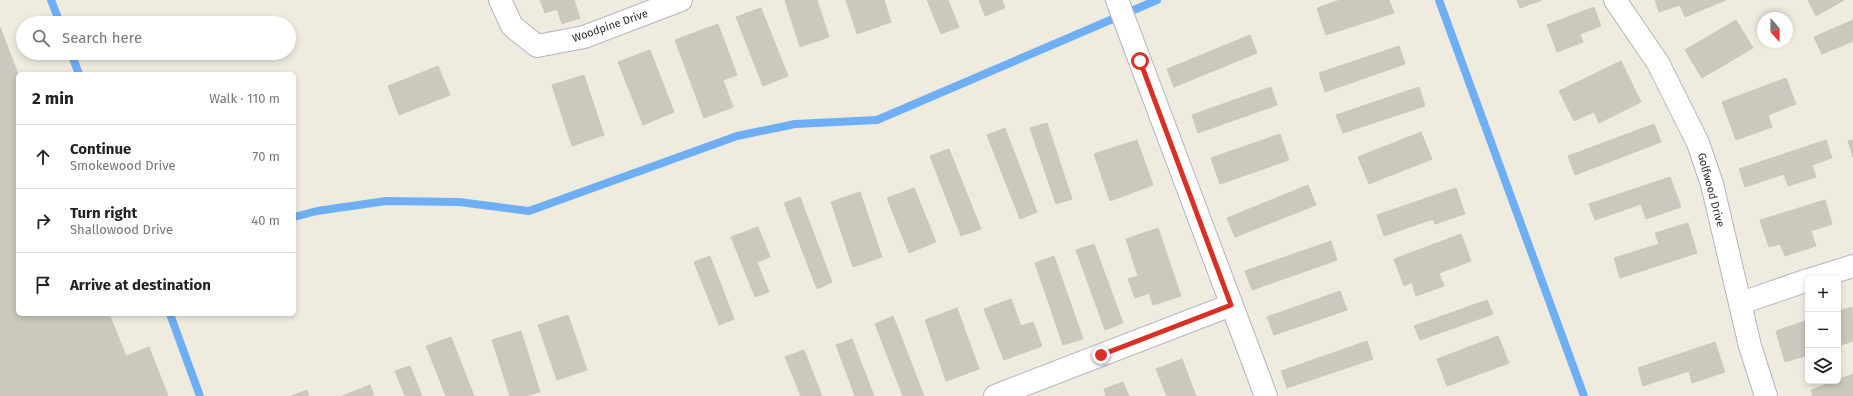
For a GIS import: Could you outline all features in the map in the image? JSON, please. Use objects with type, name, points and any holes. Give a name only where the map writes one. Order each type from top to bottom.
[{"type":"street","name":"Woodpine Drive","points":[[500,0],[512,26],[537,46],[584,37],[681,0]]},
{"type":"street","points":[[1117,0],[1266,396]]},
{"type":"street","name":"Golfwood Drive","points":[[1615,0],[1658,63],[1698,143],[1712,184],[1750,346],[1766,396]]},
{"type":"street","points":[[1821,276],[1853,266]]},
{"type":"street","points":[[1741,303],[1805,281]]},
{"type":"street","points":[[995,396],[1231,305]]},
{"type":"building","points":[[540,0],[574,0],[580,18],[562,24],[557,9],[545,13]]},
{"type":"building","points":[[785,0],[817,0],[829,37],[800,47]]},
{"type":"building","points":[[846,0],[884,0],[891,22],[857,34]]},
{"type":"building","points":[[927,0],[948,0],[959,27],[941,34]]},
{"type":"building","points":[[979,0],[1002,0],[1005,8],[985,16]]},
{"type":"building","points":[[1340,0],[1389,0],[1394,13],[1326,35],[1317,8]]},
{"type":"building","points":[[1517,0],[1542,0],[1520,8]]},
{"type":"building","points":[[1655,0],[1726,0],[1685,17],[1680,5],[1659,12]]},
{"type":"building","points":[[1808,0],[1844,0],[1816,16]]},
{"type":"building","points":[[1594,7],[1601,26],[1580,34],[1583,42],[1557,52],[1547,25]]},
{"type":"building","points":[[761,8],[788,76],[763,86],[736,17]]},
{"type":"building","points":[[1736,20],[1753,48],[1702,78],[1685,50]]},
{"type":"building","points":[[1853,20],[1853,41],[1822,54],[1814,37]]},
{"type":"building","points":[[718,24],[737,75],[723,80],[733,107],[704,118],[675,40]]},
{"type":"building","points":[[0,27],[17,72],[16,72],[16,316],[110,316],[126,356],[149,347],[168,396],[0,396]]},
{"type":"building","points":[[1250,35],[1257,53],[1174,87],[1167,69]]},
{"type":"building","points":[[1399,46],[1405,64],[1325,92],[1319,73]]},
{"type":"building","points":[[650,50],[674,112],[643,125],[618,62]]},
{"type":"building","points":[[1621,61],[1641,102],[1599,123],[1594,112],[1574,121],[1559,91]]},
{"type":"building","points":[[438,66],[450,95],[399,115],[388,86]]},
{"type":"building","points":[[584,75],[604,135],[572,146],[552,85]]},
{"type":"building","points":[[1786,78],[1796,104],[1768,115],[1772,127],[1736,140],[1722,102]]},
{"type":"building","points":[[1271,87],[1277,105],[1198,133],[1192,115]]},
{"type":"building","points":[[1419,87],[1425,106],[1343,133],[1336,115]]},
{"type":"building","points":[[1047,123],[1072,199],[1056,204],[1030,128]]},
{"type":"building","points":[[1654,124],[1661,142],[1575,175],[1568,156]]},
{"type":"building","points":[[1005,128],[1037,212],[1020,219],[987,135]]},
{"type":"building","points":[[1421,132],[1432,159],[1369,184],[1358,157]]},
{"type":"building","points":[[1280,134],[1289,160],[1220,184],[1211,158]]},
{"type":"building","points":[[1137,140],[1153,185],[1110,201],[1094,154]]},
{"type":"building","points":[[1826,140],[1832,158],[1812,165],[1816,177],[1788,186],[1784,174],[1745,187],[1739,169]]},
{"type":"building","points":[[1853,140],[1853,157],[1848,141]]},
{"type":"building","points":[[949,149],[981,229],[961,236],[930,156]]},
{"type":"building","points":[[1670,177],[1681,207],[1646,219],[1641,204],[1595,220],[1589,204]]},
{"type":"building","points":[[1308,185],[1316,205],[1235,237],[1227,218]]},
{"type":"building","points":[[914,188],[936,242],[909,253],[887,198]]},
{"type":"building","points":[[1456,188],[1465,214],[1435,224],[1433,219],[1384,236],[1377,215]]},
{"type":"building","points":[[860,192],[882,257],[853,267],[831,202]]},
{"type":"building","points":[[800,197],[832,282],[817,289],[784,203]]},
{"type":"building","points":[[1825,200],[1832,224],[1811,231],[1816,246],[1785,256],[1780,244],[1769,247],[1760,220]]},
{"type":"building","points":[[1688,223],[1697,253],[1620,278],[1614,258],[1659,244],[1655,233]]},
{"type":"building","points":[[758,227],[770,257],[757,262],[769,292],[755,297],[731,237]]},
{"type":"building","points":[[1158,228],[1181,296],[1153,305],[1149,293],[1135,298],[1128,279],[1138,276],[1126,239]]},
{"type":"building","points":[[1461,234],[1471,261],[1439,273],[1444,286],[1416,296],[1412,282],[1404,286],[1394,259]]},
{"type":"building","points":[[1331,241],[1337,260],[1252,290],[1245,271]]},
{"type":"building","points":[[1094,244],[1123,323],[1105,330],[1076,250]]},
{"type":"building","points":[[710,256],[734,319],[719,325],[694,262]]},
{"type":"building","points":[[1054,256],[1083,339],[1063,345],[1035,263]]},
{"type":"building","points":[[1340,291],[1347,310],[1274,335],[1267,317]]},
{"type":"building","points":[[1011,299],[1021,326],[1033,322],[1042,346],[1004,360],[984,309]]},
{"type":"building","points":[[1487,300],[1493,314],[1420,340],[1414,326]]},
{"type":"building","points":[[1852,307],[1853,341],[1841,345],[1841,312],[1841,310]]},
{"type":"building","points":[[957,308],[979,369],[946,381],[925,320]]},
{"type":"building","points":[[568,315],[587,370],[557,380],[538,325]]},
{"type":"building","points":[[893,316],[924,396],[903,396],[875,324]]},
{"type":"building","points":[[1805,321],[1805,356],[1785,362],[1776,331]]},
{"type":"building","points":[[521,331],[540,392],[525,396],[510,396],[492,340]]},
{"type":"building","points":[[1498,336],[1509,363],[1447,386],[1437,359]]},
{"type":"building","points":[[451,337],[474,396],[446,396],[426,346]]},
{"type":"building","points":[[852,339],[874,396],[855,396],[836,345]]},
{"type":"building","points":[[1367,341],[1373,359],[1287,388],[1281,371]]},
{"type":"building","points":[[1715,342],[1725,372],[1692,383],[1689,371],[1643,386],[1638,368]]},
{"type":"building","points":[[804,350],[822,396],[801,396],[785,357]]},
{"type":"building","points":[[1182,359],[1196,396],[1167,396],[1156,369]]},
{"type":"building","points":[[410,366],[422,396],[405,396],[395,371]]},
{"type":"building","points":[[1853,374],[1853,396],[1813,396],[1811,390],[1827,384],[1841,384],[1841,379]]},
{"type":"building","points":[[1123,382],[1129,396],[1106,396],[1104,389]]},
{"type":"building","points":[[370,385],[374,396],[342,396]]},
{"type":"building","points":[[307,390],[309,396],[291,396]]},
{"type":"waterway","points":[[51,0],[57,16]]},
{"type":"waterway","points":[[296,216],[317,211],[386,201],[459,202],[529,211],[737,136],[795,124],[877,120],[1157,0]]},
{"type":"waterway","points":[[1439,0],[1584,396]]},
{"type":"waterway","points":[[74,60],[78,72]]},
{"type":"waterway","points":[[171,316],[200,396]]},
{"type":"route","points":[[1101,355],[1231,305],[1140,61]]}]
